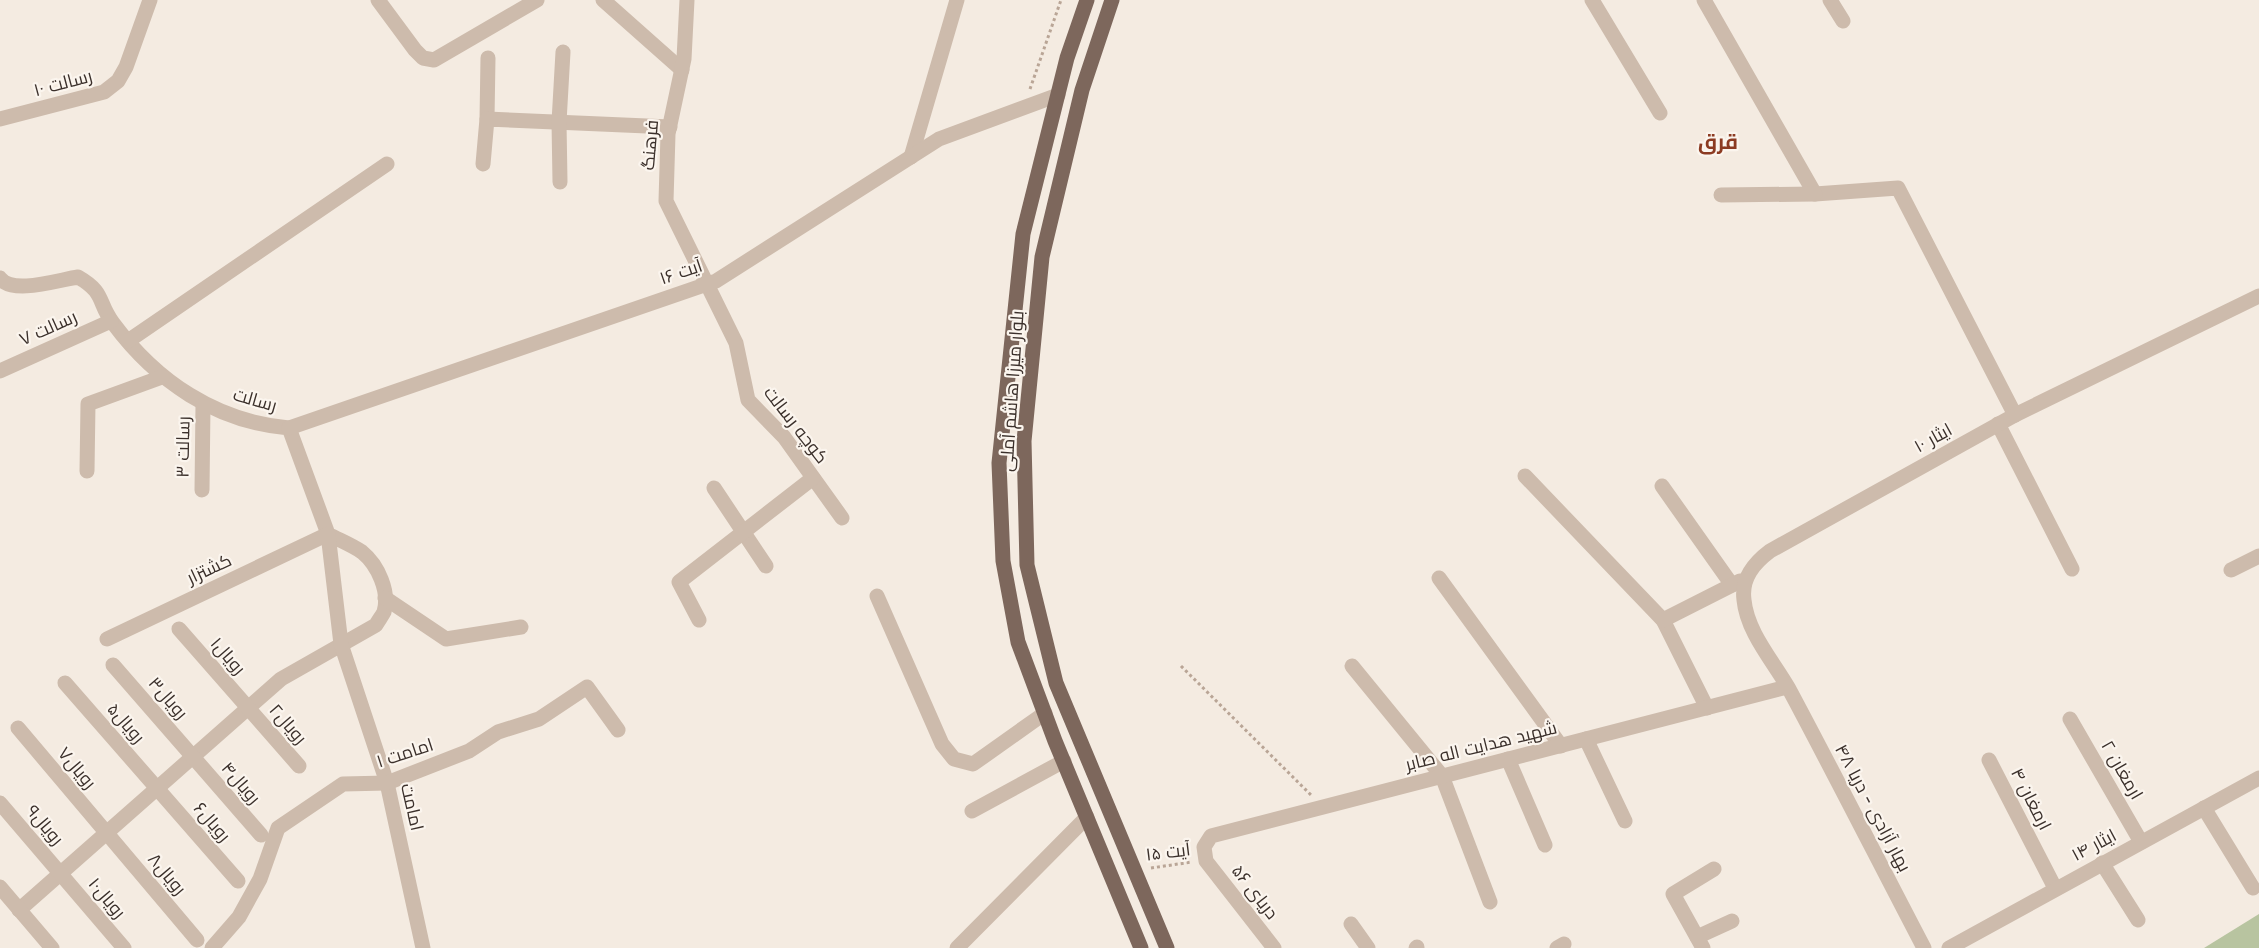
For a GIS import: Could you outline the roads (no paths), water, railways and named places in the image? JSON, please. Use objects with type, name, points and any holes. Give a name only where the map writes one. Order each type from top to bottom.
[{"type":"main road","name":"بلوار میرزا هاشم آملی","points":[[1087,0],[1067,58],[1023,234],[999,464],[1005,573],[1018,642],[1141,948]]},
{"type":"main road","name":"بلوار میرزا هاشم آملی","points":[[1112,0],[1082,90],[1042,257],[1024,441],[1027,565],[1056,683],[1167,948]]},
{"type":"main road","points":[[1099,845],[1104,849],[1114,849],[1123,841]]},
{"type":"main road","points":[[1114,884],[1136,873]]},
{"type":"street","name":"رسالت ۱۰","points":[[0,119],[104,92],[117,81],[126,67],[150,0]]},
{"type":"street","points":[[378,0],[415,50],[423,58],[434,60],[537,0]]},
{"type":"street","points":[[603,0],[682,70]]},
{"type":"street","name":"فرهنگ","points":[[687,0],[684,59],[670,127],[666,201],[707,284]]},
{"type":"street","points":[[911,157],[957,0]]},
{"type":"street","points":[[1593,0],[1660,113]]},
{"type":"street","points":[[1704,0],[1815,194]]},
{"type":"street","points":[[1830,0],[1843,21]]},
{"type":"street","points":[[560,182],[562,52]]},
{"type":"street","points":[[483,164],[487,119],[488,58]]},
{"type":"street","name":"آیت ۱۶","points":[[289,428],[716,281],[939,139],[1058,95]]},
{"type":"street","points":[[487,119],[670,127]]},
{"type":"street","points":[[128,341],[387,164]]},
{"type":"street","points":[[1721,195],[1815,194],[1898,188],[2015,415]]},
{"type":"street","name":"رسالت","points":[[0,278],[8,285],[18,287],[78,277],[99,293],[111,321],[146,364],[162,377],[203,405],[272,427],[289,428],[328,534],[341,644]]},
{"type":"street","name":"کوچه رسالت","points":[[707,284],[736,343],[748,400],[783,437],[842,518]]},
{"type":"street","name":"ایثار ۱۰","points":[[1739,582],[1758,560],[1770,551],[1998,424],[2259,296]]},
{"type":"street","name":"رسالت ۷","points":[[0,371],[111,321]]},
{"type":"street","points":[[87,471],[88,404],[162,377]]},
{"type":"street","name":"رسالت ۳","points":[[202,490],[203,405]]},
{"type":"street","points":[[1998,424],[2072,569]]},
{"type":"street","points":[[1525,476],[1663,620],[1707,708]]},
{"type":"street","points":[[699,620],[679,582],[813,478]]},
{"type":"street","points":[[1662,486],[1739,582],[1749,621],[1787,687]]},
{"type":"street","points":[[714,488],[766,566]]},
{"type":"street","points":[[20,910],[281,679],[376,625],[384,612],[384,586],[362,552],[328,534]]},
{"type":"street","name":"کشتزار","points":[[107,639],[328,534]]},
{"type":"street","points":[[2231,570],[2259,556]]},
{"type":"street","points":[[1439,578],[1561,746]]},
{"type":"street","points":[[1663,620],[1739,582]]},
{"type":"street","points":[[877,596],[942,744],[954,759],[973,764],[1045,713]]},
{"type":"street","points":[[385,598],[446,639],[521,627]]},
{"type":"street","name":"رویال۱","points":[[179,629],[248,708]]},
{"type":"street","name":"امامت","points":[[341,644],[387,783],[423,948]]},
{"type":"street","name":"رویال۳","points":[[113,665],[193,757]]},
{"type":"street","points":[[1352,666],[1442,776],[1490,902]]},
{"type":"street","name":"رویال۵","points":[[65,683],[157,788]]},
{"type":"street","name":"امامت ۱","points":[[212,948],[239,917],[260,879],[278,828],[343,784],[387,783],[469,751],[498,732],[539,719],[587,687],[618,730]]},
{"type":"street","name":"شهید هدایت اله صابر","points":[[1206,861],[1204,846],[1210,836],[1787,687]]},
{"type":"street","name":"بهار آزادی - دریا ۴۸","points":[[1787,687],[1924,948]]},
{"type":"street","name":"رویال۲","points":[[248,708],[299,766]]},
{"type":"street","name":"ارمغان ۲","points":[[2070,718],[2141,842]]},
{"type":"street","name":"رویال۷","points":[[18,728],[106,833]]},
{"type":"street","points":[[1586,739],[1625,822]]},
{"type":"street","name":"رویال۴","points":[[193,757],[261,835]]},
{"type":"street","points":[[1508,759],[1545,845]]},
{"type":"street","name":"ارمغان ۴","points":[[1989,760],[2055,888]]},
{"type":"street","points":[[972,811],[1064,761]]},
{"type":"street","name":"ایثار ۱۴","points":[[1949,948],[2259,778]]},
{"type":"street","name":"رویال۶","points":[[157,788],[238,881]]},
{"type":"street","name":"رویال۹","points":[[0,803],[60,873]]},
{"type":"street","points":[[2204,808],[2253,888]]},
{"type":"street","points":[[957,948],[1087,818]]},
{"type":"street","name":"رویال۸","points":[[106,833],[197,940]]},
{"type":"street","name":"دریای ۵۶","points":[[1206,861],[1274,948]]},
{"type":"street","points":[[2102,863],[2138,921]]},
{"type":"street","points":[[1714,870],[1673,894],[1700,943],[1732,921]]},
{"type":"street","name":"رویال۱۰","points":[[60,873],[124,948]]},
{"type":"street","points":[[0,887],[52,948]]},
{"type":"street","points":[[1351,924],[1368,948]]},
{"type":"district","name":"قرق","points":[[1718,142]]}]
